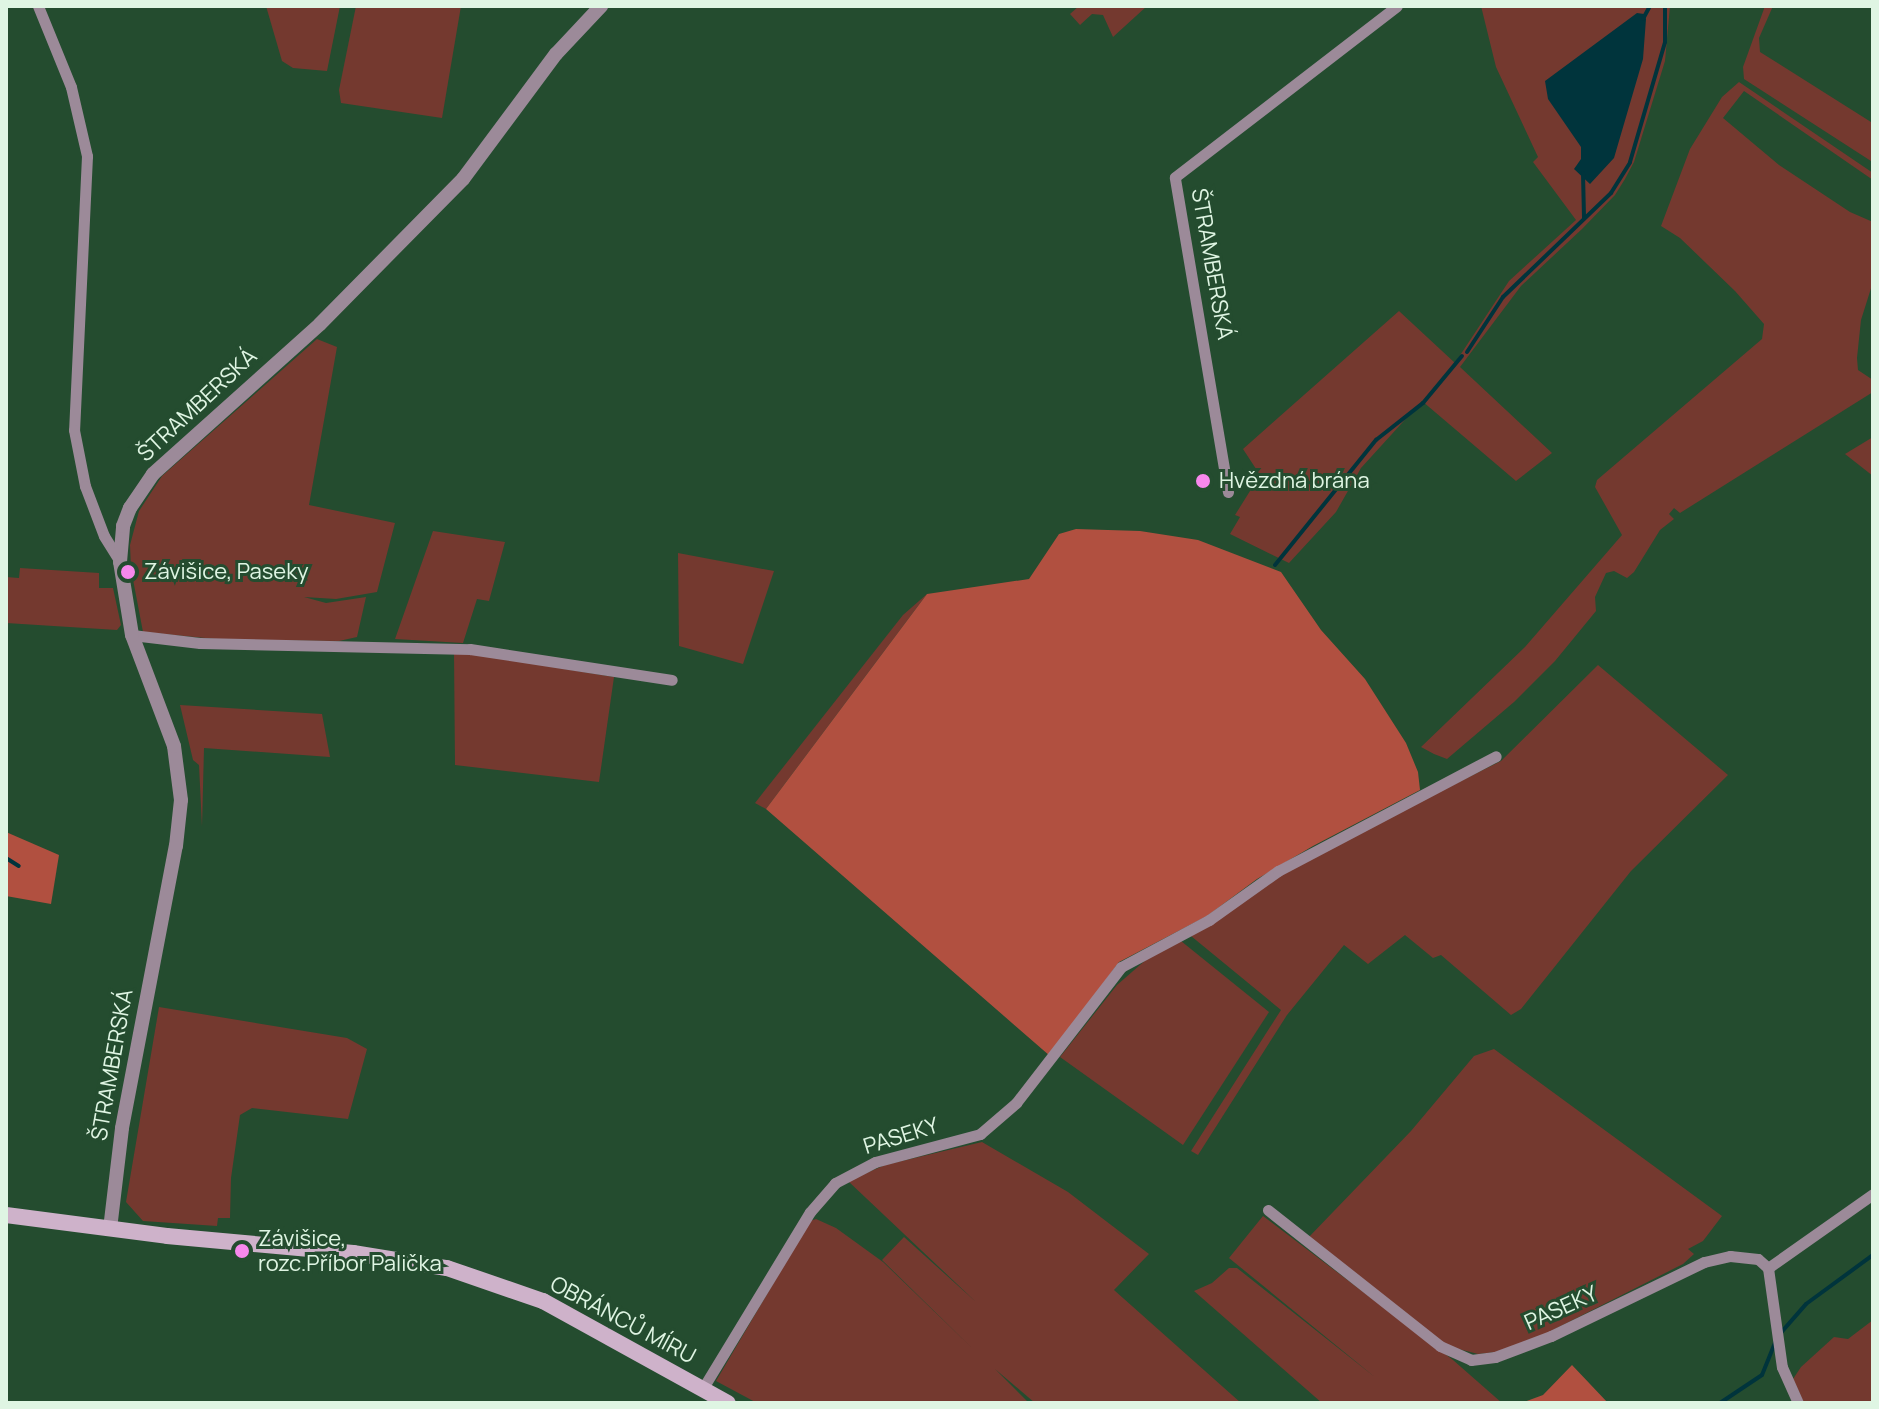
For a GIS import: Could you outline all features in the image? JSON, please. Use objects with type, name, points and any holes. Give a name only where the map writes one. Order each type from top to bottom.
[{"type":"main road","name":"OBRÁNCŮ MÍRU","points":[[6,1215],[110,1229],[403,1259],[495,1281],[577,1318],[728,1403]]},
{"type":"street","points":[[38,6],[71,87],[87,156],[74,430],[85,486],[104,536],[120,562]]},
{"type":"street","name":"ŠTRAMBERSKÁ","points":[[110,1229],[122,1128],[176,846],[181,800],[174,746],[132,635],[120,562],[123,526],[153,474],[320,324],[463,179],[556,54],[601,6]]},
{"type":"street","name":"ŠTRAMBERSKÁ","points":[[1228,492],[1175,177],[1397,6]]},
{"type":"street","points":[[132,635],[200,643],[470,649],[672,680]]},
{"type":"street","name":"PASEKY","points":[[703,1388],[810,1212],[835,1183],[875,1162],[980,1134],[1016,1103],[1121,967],[1209,920],[1290,864],[1496,756]]},
{"type":"street","points":[[1798,1403],[1784,1378],[1768,1268],[1873,1194]]},
{"type":"street","name":"PASEKY","points":[[1268,1210],[1440,1346],[1471,1360],[1495,1357],[1551,1336],[1704,1262],[1744,1256],[1762,1261],[1768,1268]]},
{"type":"shaded area","points":[[266,6],[340,6],[327,71],[293,68],[282,61]]},
{"type":"shaded area","points":[[356,6],[461,6],[442,118],[341,103],[339,90]]},
{"type":"shaded area","points":[[1079,6],[1147,6],[1113,37],[1103,15],[1092,14],[1080,25],[1070,14]]},
{"type":"shaded area","points":[[1481,6],[1670,6],[1665,61],[1634,162],[1625,179],[1615,195],[1582,229],[1521,286],[1460,367],[1552,453],[1516,481],[1422,401],[1361,468],[1336,512],[1289,563],[1230,534],[1240,517],[1235,515],[1260,475],[1243,449],[1399,311],[1455,363],[1509,281],[1576,220],[1533,162],[1538,157],[1496,67]]},
{"type":"shaded area","points":[[1765,6],[1773,6],[1759,38],[1760,52],[1871,122],[1871,161],[1744,79],[1743,67]]},
{"type":"shaded area","points":[[1739,82],[1873,173],[1873,180],[1744,91],[1723,118],[1779,165],[1850,212],[1873,222],[1873,282],[1861,320],[1857,358],[1858,370],[1873,380],[1873,392],[1680,513],[1674,508],[1669,514],[1674,519],[1660,530],[1634,572],[1627,578],[1614,571],[1606,573],[1595,597],[1596,611],[1555,661],[1514,702],[1447,759],[1434,754],[1421,747],[1525,647],[1622,535],[1595,487],[1597,480],[1762,339],[1764,324],[1735,291],[1680,238],[1661,226],[1690,149],[1722,97]]},
{"type":"shaded area","points":[[317,339],[337,347],[309,505],[395,523],[377,592],[336,599],[304,597],[326,603],[366,597],[357,637],[339,641],[226,640],[143,632],[131,569],[130,545],[139,511],[162,476]]},
{"type":"shaded area","points":[[1873,437],[1873,476],[1845,454]]},
{"type":"shaded area","points":[[1076,529],[1140,531],[1198,540],[1281,572],[1321,630],[1365,679],[1406,743],[1418,772],[1420,790],[1313,846],[1257,879],[1207,916],[1119,962],[1050,1056],[766,809],[927,594],[1029,579],[1059,534]]},
{"type":"shaded area","points":[[433,531],[505,542],[489,601],[477,599],[463,643],[395,639]]},
{"type":"shaded area","points":[[678,553],[774,571],[743,664],[679,646]]},
{"type":"shaded area","points":[[20,568],[99,573],[99,588],[113,588],[121,625],[117,630],[6,623],[6,577],[19,578]]},
{"type":"shaded area","points":[[927,594],[766,809],[755,803],[903,615]]},
{"type":"shaded area","points":[[454,651],[614,677],[599,782],[455,765]]},
{"type":"shaded area","points":[[1598,665],[1728,775],[1631,871],[1521,1009],[1511,1015],[1441,955],[1433,958],[1405,935],[1368,964],[1344,945],[1287,1015],[1198,1155],[1191,1151],[1281,1010],[1191,936],[1270,881],[1339,842],[1501,761]]},
{"type":"shaded area","points":[[180,705],[322,714],[330,757],[204,748],[202,827],[199,765],[193,760]]},
{"type":"shaded area","points":[[6,832],[59,855],[51,904],[6,896]]},
{"type":"shaded area","points":[[1181,941],[1269,1012],[1183,1145],[1060,1057],[1117,985],[1148,958]]},
{"type":"shaded area","points":[[159,1007],[347,1038],[367,1049],[348,1119],[252,1108],[240,1115],[231,1178],[230,1218],[218,1218],[217,1226],[143,1221],[126,1202]]},
{"type":"shaded area","points":[[1494,1049],[1722,1216],[1703,1241],[1688,1249],[1694,1254],[1683,1264],[1545,1334],[1496,1352],[1478,1354],[1447,1346],[1307,1239],[1411,1131],[1474,1056]]},
{"type":"shaded area","points":[[982,1142],[1068,1192],[1149,1254],[1114,1290],[1241,1403],[1035,1403],[995,1369],[1029,1403],[757,1403],[716,1381],[810,1221],[816,1219],[836,1228],[883,1262],[972,1348],[882,1260],[904,1237],[976,1302],[848,1181],[885,1165]]},
{"type":"shaded area","points":[[1263,1216],[1453,1360],[1502,1403],[1322,1403],[1194,1291],[1212,1283],[1229,1268],[1237,1268],[1376,1378],[1229,1258]]},
{"type":"shaded area","points":[[1873,1320],[1872,1403],[1804,1403],[1793,1379],[1801,1367],[1834,1337],[1848,1339]]},
{"type":"shaded area","points":[[1572,1365],[1608,1403],[1521,1403],[1543,1395]]},
{"type":"water","points":[[1637,13],[1644,14],[1646,19],[1643,59],[1614,158],[1590,184],[1574,169],[1581,159],[1581,147],[1548,99],[1545,81]]},
{"type":"waterway","points":[[1643,19],[1650,6]]},
{"type":"waterway","points":[[1467,352],[1503,297],[1611,193],[1630,162],[1665,42],[1665,6]]},
{"type":"waterway","points":[[1583,173],[1584,218]]},
{"type":"waterway","points":[[1275,565],[1376,440],[1423,403],[1462,356]]},
{"type":"waterway","points":[[6,858],[19,866]]},
{"type":"waterway","points":[[1779,1335],[1806,1304],[1873,1255]]},
{"type":"waterway","points":[[1720,1403],[1762,1375],[1775,1342]]},
{"type":"place","name":"Hvězdná brána","points":[[1203,481]]},
{"type":"place","name":"Závišice, Paseky","points":[[128,572]]},
{"type":"place","name":"Závišice, rozc.Příbor Palička","points":[[242,1251]]}]
